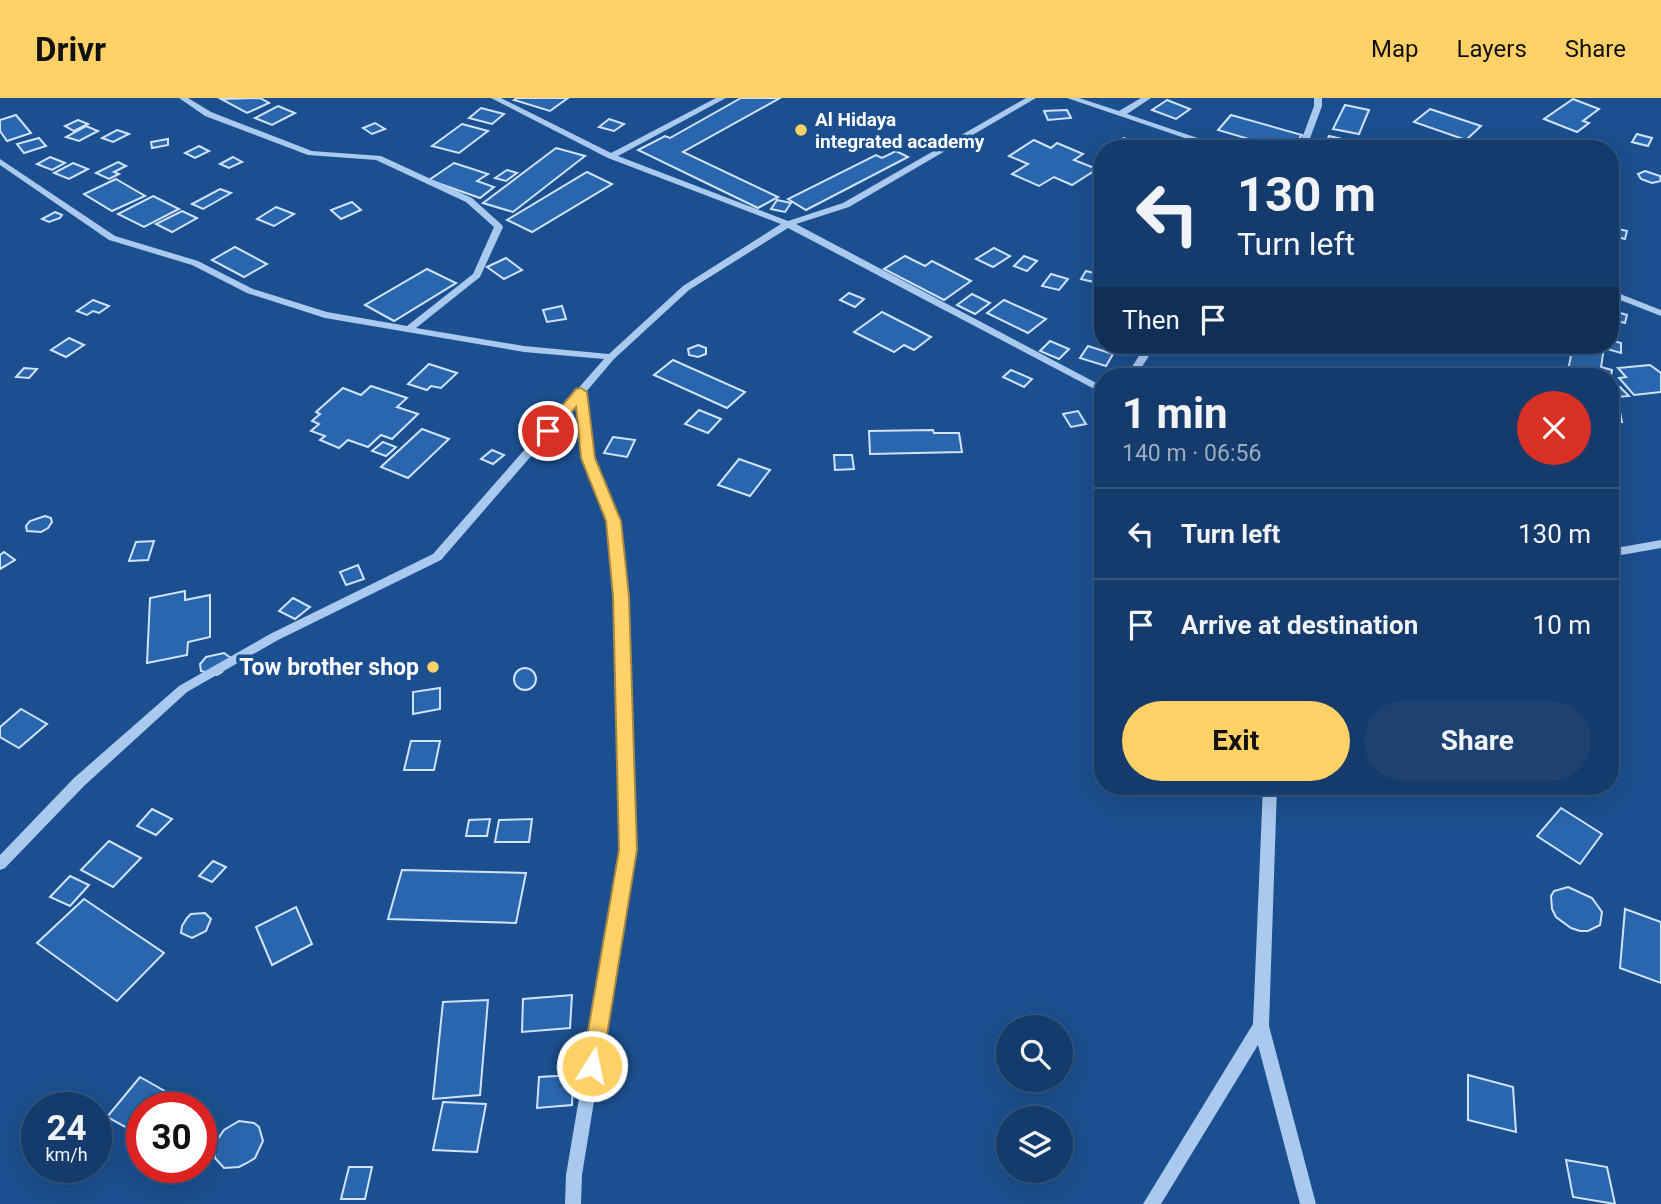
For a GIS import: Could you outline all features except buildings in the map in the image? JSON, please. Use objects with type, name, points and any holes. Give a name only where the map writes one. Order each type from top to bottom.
[{"type":"street","points":[[183,98],[208,114],[310,153],[378,158],[469,201],[499,227],[477,275],[410,328]]},
{"type":"street","points":[[495,98],[611,156],[788,224],[1094,386]]},
{"type":"street","points":[[611,156],[722,98]]},
{"type":"street","points":[[0,864],[79,782],[183,689],[274,637],[436,557],[611,357],[686,288],[788,224],[846,205],[1032,98]]},
{"type":"street","points":[[1071,98],[1200,140]]},
{"type":"street","points":[[1122,113],[1147,98]]},
{"type":"street","points":[[1305,140],[1318,106],[1318,98]]},
{"type":"street","points":[[0,161],[112,238],[195,263],[250,291],[325,315],[524,349],[611,357]]},
{"type":"street","points":[[1619,297],[1661,313]]},
{"type":"street","points":[[573,1204],[574,1175],[628,850],[621,596],[614,521],[588,458],[581,392]]},
{"type":"street","points":[[1619,551],[1661,544]]},
{"type":"street","points":[[1270,795],[1261,1026],[1308,1204]]},
{"type":"street","points":[[1151,1204],[1261,1026]]},
{"type":"place","name":"Al Hidaya integrated academy","points":[[801,130]]},
{"type":"place","name":"Tow brother shop","points":[[433,667]]},
{"type":"route","points":[[548,431],[581,392],[588,458],[614,521],[621,596],[628,850],[592,1066]]}]
